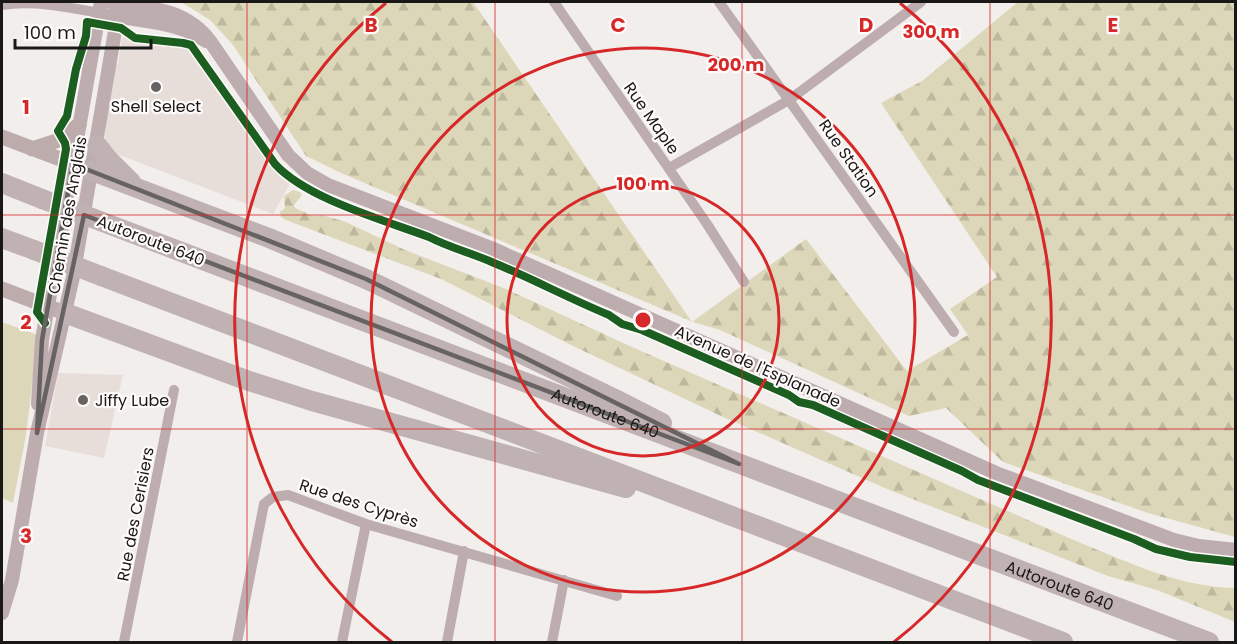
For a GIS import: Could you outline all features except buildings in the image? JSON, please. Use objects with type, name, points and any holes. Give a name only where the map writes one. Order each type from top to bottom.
[{"type":"highway","points":[[97,145],[138,189]]},
{"type":"highway","points":[[92,171],[269,238],[389,289],[617,400],[739,464]]},
{"type":"highway","name":"Autoroute 640","points":[[2,183],[1209,642]]},
{"type":"highway","points":[[2,238],[1063,642]]},
{"type":"highway","points":[[57,310],[246,380],[312,401],[739,519]]},
{"type":"main road","points":[[32,148],[56,141],[79,125]]},
{"type":"main road","points":[[2,137],[92,171]]},
{"type":"main road","points":[[2,289],[57,310]]},
{"type":"street","name":"Rue Maple","points":[[554,2],[669,168],[744,282]]},
{"type":"street","name":"Rue Station","points":[[719,2],[954,332]]},
{"type":"street","points":[[669,168],[789,100],[921,2]]},
{"type":"street","points":[[10,3],[100,7]]},
{"type":"street","name":"Avenue de l'Esplanade","points":[[100,7],[117,6],[168,12],[189,20],[204,33],[288,155],[300,168],[328,185],[482,244],[996,473],[1173,540],[1208,548],[1236,550]]},
{"type":"street","name":"Chemin des Anglais","points":[[57,310],[92,171],[117,6]]},
{"type":"street","name":"Chemin des Anglais","points":[[2,613],[14,571],[57,310],[73,164],[100,7]]},
{"type":"street","name":"Rue des Cerisiers","points":[[124,642],[174,390]]},
{"type":"street","name":"Rue des Cyprès","points":[[237,642],[264,504],[273,497],[288,495],[366,524],[616,596]]},
{"type":"street","points":[[342,642],[366,524]]},
{"type":"street","points":[[447,642],[464,551]]},
{"type":"street","points":[[552,642],[564,580]]},
{"type":"highlighted area","points":[[73,164],[366,279],[739,464],[84,215],[37,433],[42,340]]},
{"type":"shaded area","points":[[127,33],[133,40],[185,46],[193,50],[263,152],[291,182],[273,214],[109,151],[105,140],[105,127],[115,65],[118,63],[122,38]]},
{"type":"shaded area","points":[[58,373],[123,375],[104,458],[45,446]]},
{"type":"green space","points":[[181,2],[473,2],[692,321],[341,173],[306,156],[233,45],[210,20]]},
{"type":"green space","points":[[1018,2],[1235,2],[1235,537],[1148,513],[1003,462],[946,408],[909,416],[720,330],[692,322],[806,239],[907,371],[968,335],[950,309],[997,277],[881,103],[922,81]]},
{"type":"green space","points":[[293,190],[302,195],[294,205],[295,208],[313,216],[322,215],[346,222],[405,250],[506,289],[632,347],[1083,544],[1176,579],[1215,587],[1235,588],[1235,622],[1157,590],[1108,576],[887,489],[723,417],[573,346],[441,279],[286,220],[281,217],[280,212],[285,208],[284,196]]},
{"type":"green space","points":[[2,322],[38,335],[26,435],[13,503],[2,498]]},
{"type":"cycle path","points":[[45,323],[37,312],[66,149],[58,131],[67,116],[76,69],[86,36],[87,22],[121,28],[135,38],[191,45],[275,164],[306,188],[326,198],[486,259],[609,315],[622,324],[642,330],[978,480],[1156,549],[1190,557],[1236,562]]},
{"type":"place","name":"Shell Select","points":[[156,87]]},
{"type":"place","name":"Jiffy Lube","points":[[83,400]]}]
